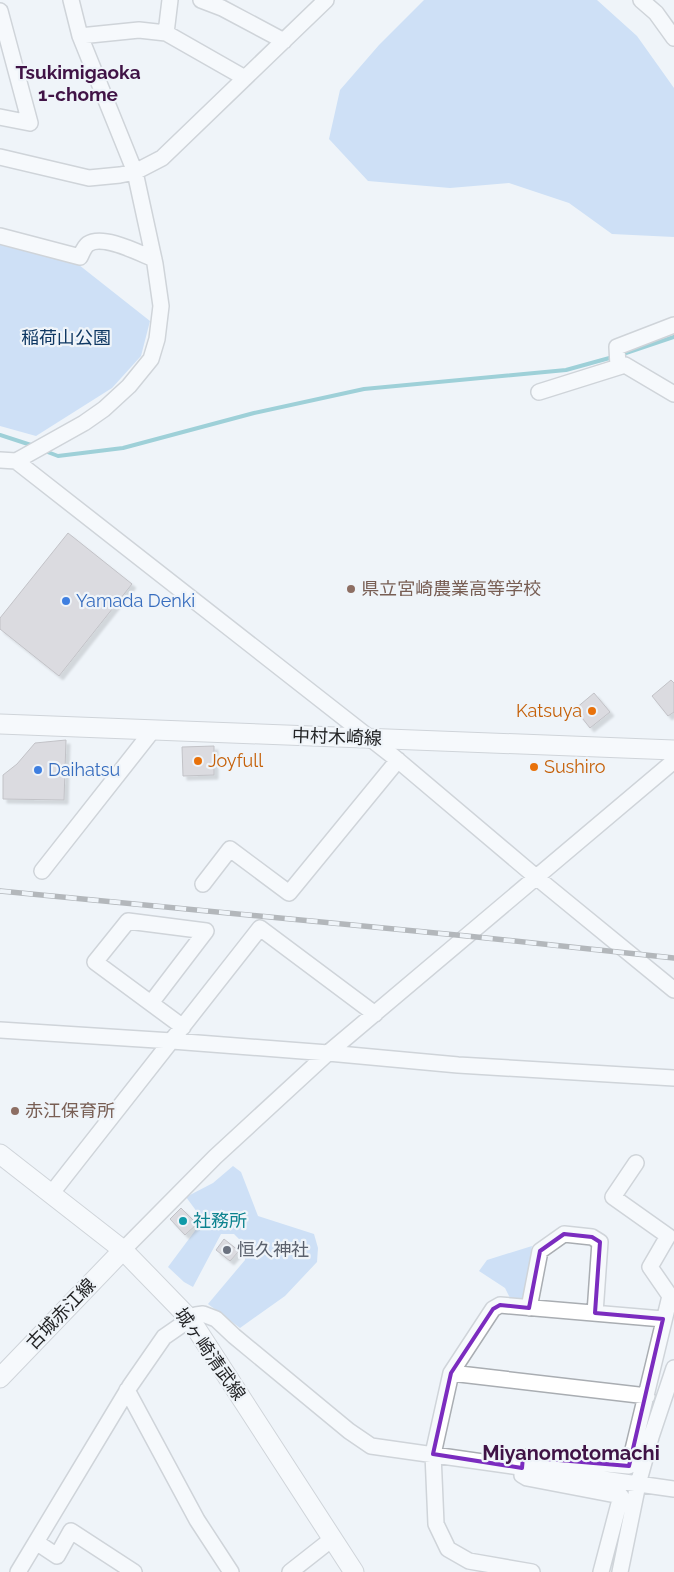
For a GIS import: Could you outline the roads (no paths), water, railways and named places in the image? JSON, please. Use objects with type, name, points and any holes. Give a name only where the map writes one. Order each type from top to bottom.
[{"type":"main road","name":"中村木崎線","points":[[0,724],[674,750]]},
{"type":"main road","name":"城ヶ崎清武線","points":[[0,1154],[123,1250],[190,1319],[354,1572]]},
{"type":"main road","name":"古城赤江線","points":[[0,1378],[123,1250]]},
{"type":"street","points":[[0,460],[16,461],[104,410],[129,386],[151,359],[157,339],[161,306],[154,258],[135,172],[80,36],[71,0]]},
{"type":"street","points":[[166,33],[170,0]]},
{"type":"street","points":[[201,0],[222,8],[284,42]]},
{"type":"street","points":[[0,158],[89,178],[135,172],[162,158],[326,0]]},
{"type":"street","points":[[641,0],[656,13],[674,38]]},
{"type":"street","points":[[0,11],[30,123],[0,117]]},
{"type":"street","points":[[80,36],[139,30],[166,33],[246,78]]},
{"type":"street","points":[[0,236],[80,257],[83,250],[89,244],[101,240],[154,258]]},
{"type":"street","points":[[618,367],[617,348],[674,325]]},
{"type":"street","points":[[539,392],[625,365],[674,394]]},
{"type":"street","points":[[16,461],[371,738],[674,990]]},
{"type":"street","points":[[42,871],[153,730]]},
{"type":"street","points":[[203,884],[230,848],[289,894],[398,760]]},
{"type":"street","points":[[123,1250],[216,1157],[328,1053],[674,761]]},
{"type":"street","points":[[151,1003],[206,931],[128,921],[95,962],[183,1027]]},
{"type":"street","points":[[51,1194],[260,928],[375,1014]]},
{"type":"street","points":[[0,1030],[172,1040],[458,1066],[674,1078]]},
{"type":"street","points":[[601,1572],[620,1496],[527,1478],[522,1475],[522,1468],[523,1457],[629,1466],[670,1296],[650,1267],[668,1236],[613,1197],[636,1163]]},
{"type":"street","points":[[529,1308],[540,1251],[564,1234],[592,1237],[600,1242],[595,1313]]},
{"type":"street","points":[[532,1572],[468,1561],[448,1549],[436,1524],[433,1454],[451,1373],[493,1309],[500,1306],[663,1319]]},
{"type":"street","points":[[18,1572],[127,1390],[164,1337],[196,1315],[203,1314],[216,1319],[349,1431],[371,1446],[674,1489]]},
{"type":"street","points":[[620,1572],[642,1484],[651,1438],[674,1368]]},
{"type":"street","points":[[451,1373],[647,1396]]},
{"type":"street","points":[[127,1390],[196,1520],[231,1572]]},
{"type":"street","points":[[36,1542],[57,1556],[71,1531],[133,1572]]},
{"type":"street","points":[[290,1572],[332,1539]]},
{"type":"waterway","points":[[620,355],[674,337]]},
{"type":"waterway","points":[[45,451],[58,456],[123,448],[254,413],[364,389],[566,370],[613,357]]},
{"type":"waterway","points":[[0,435],[34,446]]},
{"type":"railway","points":[[0,891],[674,958]]},
{"type":"place","name":"県立宮崎農業高等学校","points":[[351,589]]},
{"type":"place","name":"Yamada Denki","points":[[66,601]]},
{"type":"place","name":"Katsuya","points":[[592,711]]},
{"type":"place","name":"Joyfull","points":[[198,761]]},
{"type":"place","name":"Sushiro","points":[[534,767]]},
{"type":"place","name":"Daihatsu","points":[[38,770]]},
{"type":"place","name":"赤江保育所","points":[[15,1111]]},
{"type":"place","name":"社務所","points":[[183,1221]]},
{"type":"place","name":"恒久神社","points":[[227,1250]]},
{"type":"district","name":"Tsukimigaoka 1-chome","points":[[78,83]]},
{"type":"district","name":"Miyanomotomachi","points":[[571,1453]]},
{"type":"park label","name":"稲荷山公園","points":[[66,338]]}]
